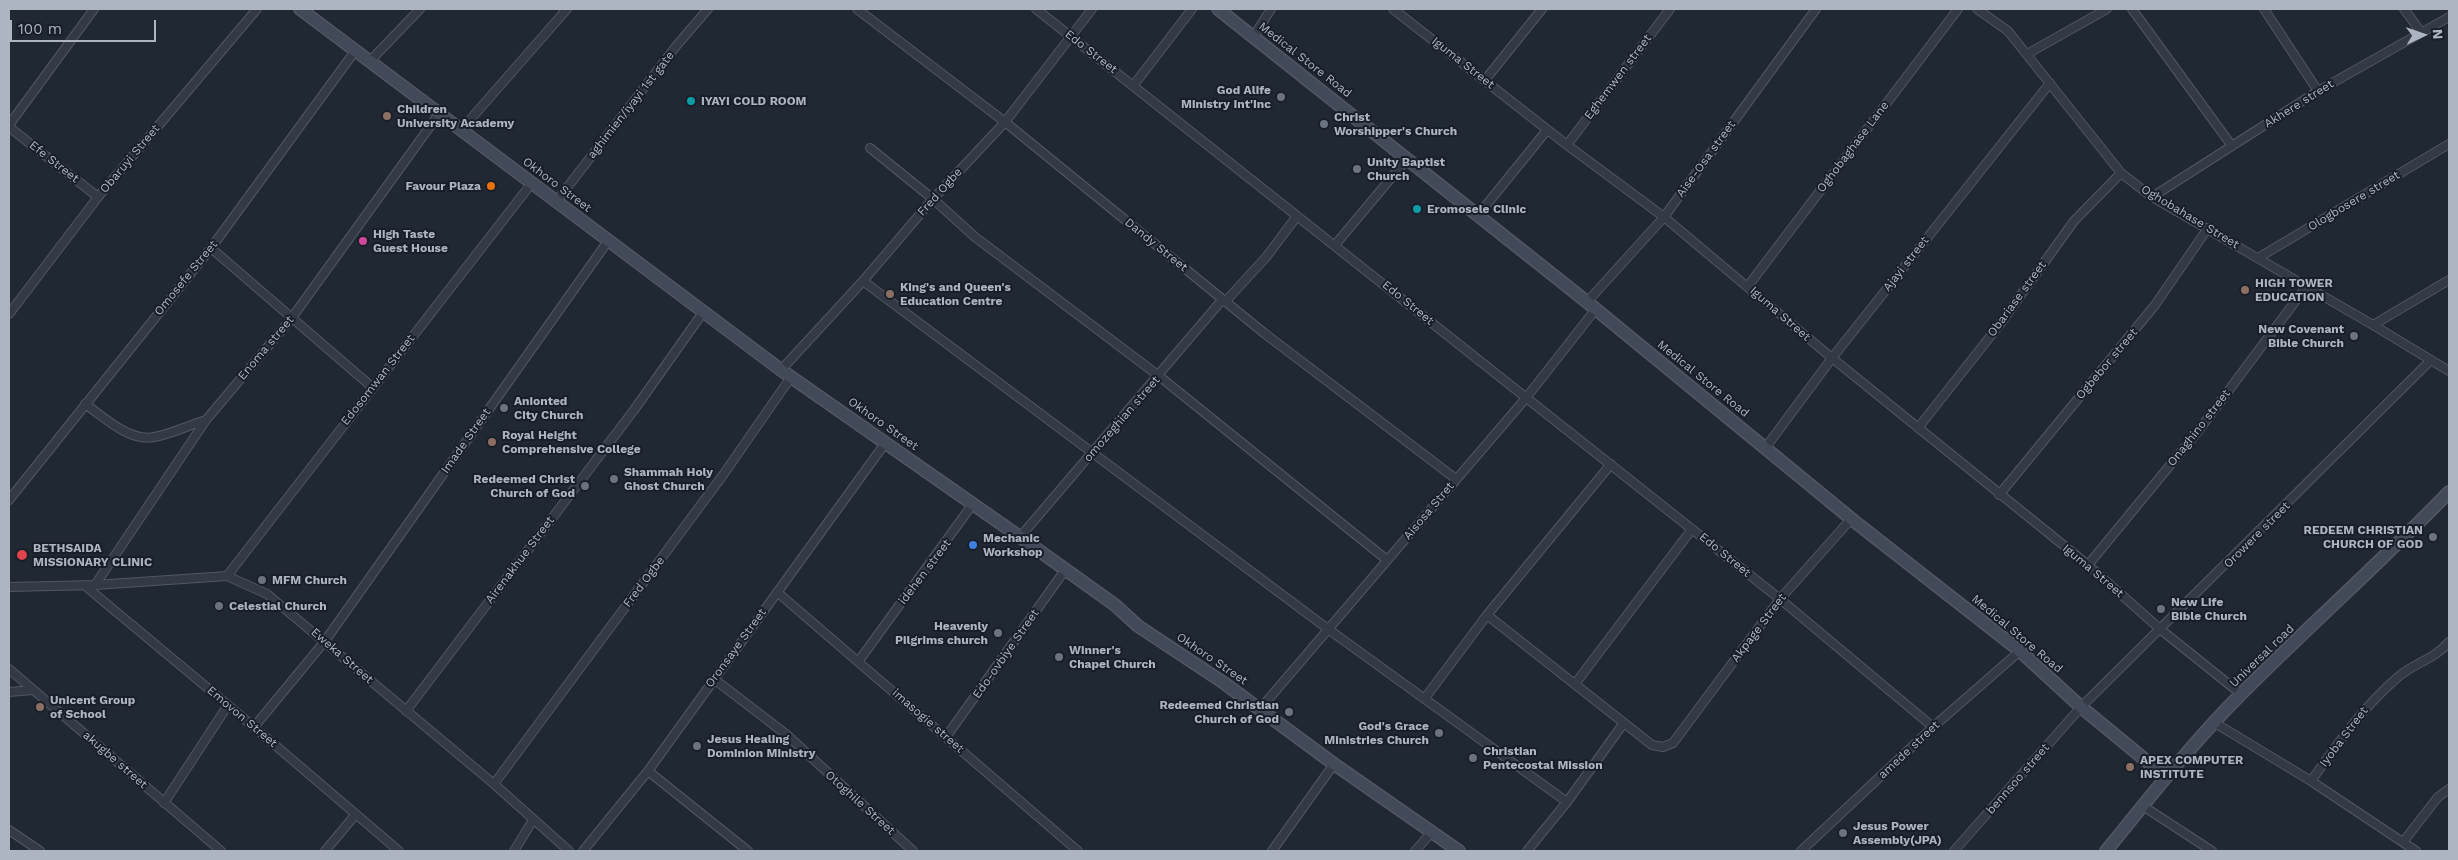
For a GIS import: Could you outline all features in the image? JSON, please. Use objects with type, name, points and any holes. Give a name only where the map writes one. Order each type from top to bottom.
[{"type":"street","points":[[9,126],[94,9]]},
{"type":"street","name":"Obaruyi Street","points":[[9,314],[98,197],[257,9]]},
{"type":"street","name":"Okhoro Street","points":[[300,9],[781,370],[1020,537],[1115,605],[1138,626],[1260,709],[1334,764],[1458,851]]},
{"type":"street","points":[[370,61],[420,9]]},
{"type":"street","points":[[461,130],[567,9]]},
{"type":"street","name":"aghimien/iyayi 1st gate","points":[[556,202],[671,53],[708,9]]},
{"type":"street","name":"Dandy Street","points":[[857,9],[1005,122],[1224,301],[1456,479]]},
{"type":"street","name":"Edo Street","points":[[1036,9],[1780,599],[1933,726]]},
{"type":"street","name":"Fred Ogbe","points":[[781,370],[862,282],[933,199],[1005,122],[1092,9]]},
{"type":"street","points":[[1134,86],[1192,9]]},
{"type":"street","name":"Medical Store Road","points":[[1218,9],[1478,214],[1766,447],[1850,519],[2020,651],[2081,707],[2166,776]]},
{"type":"street","points":[[1254,36],[1272,9]]},
{"type":"street","name":"Iguma Street","points":[[1393,9],[1547,130],[1664,217],[1832,358],[1999,495],[2088,565],[2160,628],[2241,694]]},
{"type":"street","points":[[1485,80],[1542,9]]},
{"type":"street","name":"Eghemwen street","points":[[1567,145],[1670,9]]},
{"type":"street","name":"Aise-Osa street","points":[[1591,306],[1664,217],[1816,9]]},
{"type":"street","name":"Oghobaghase Lane","points":[[1748,286],[1958,9]]},
{"type":"street","name":"Oghobahase Street","points":[[1977,9],[2008,31],[2121,173],[2152,197],[2374,325],[2449,371]]},
{"type":"street","points":[[2027,54],[2107,9]]},
{"type":"street","points":[[2132,9],[2232,146]]},
{"type":"street","points":[[2264,9],[2318,91]]},
{"type":"street","points":[[2404,9],[2422,32]]},
{"type":"street","name":"Akhere street","points":[[2152,197],[2318,91],[2449,17]]},
{"type":"street","name":"Omosefe Street","points":[[9,500],[211,248],[355,51]]},
{"type":"street","name":"Ajayi street","points":[[1766,447],[1832,358],[2050,83]]},
{"type":"street","name":"Enoma street","points":[[96,584],[206,420],[291,319],[438,114]]},
{"type":"street","name":"Efe Street","points":[[9,126],[98,197]]},
{"type":"street","points":[[1478,214],[1547,130]]},
{"type":"street","name":"Ologbosere street","points":[[2258,258],[2449,144]]},
{"type":"street","points":[[870,148],[933,199],[975,237],[1160,376],[1388,560]]},
{"type":"street","points":[[1335,245],[1408,159]]},
{"type":"street","name":"Obariase street","points":[[1918,428],[2000,324],[2074,221],[2121,173]]},
{"type":"street","name":"Edosomwan Street","points":[[227,576],[531,184]]},
{"type":"street","name":"omozeghian street","points":[[1020,537],[1224,301],[1267,256],[1297,216]]},
{"type":"street","name":"Ogbebor street","points":[[1999,495],[2155,305],[2208,228]]},
{"type":"street","name":"Imade Street","points":[[254,727],[325,641],[608,242]]},
{"type":"street","points":[[211,248],[372,388]]},
{"type":"street","points":[[2374,325],[2449,280]]},
{"type":"street","points":[[862,282],[1094,453],[1328,630],[1567,802]]},
{"type":"street","name":"Onaghino street","points":[[2088,565],[2199,430],[2306,287]]},
{"type":"street","name":"Aisosa Stret","points":[[1260,709],[1526,398],[1591,306]]},
{"type":"street","name":"Airenakhue Street","points":[[406,711],[634,410],[704,311]]},
{"type":"street","name":"Orowere street","points":[[2081,707],[2431,360]]},
{"type":"street","name":"Fred Ogbe","points":[[494,784],[723,475],[791,377]]},
{"type":"street","points":[[85,404],[118,428],[145,437],[160,436],[206,420]]},
{"type":"street","name":"Oronsaye Street","points":[[583,851],[648,771],[886,442]]},
{"type":"street","points":[[1425,698],[1487,616],[1611,464]]},
{"type":"street","name":"Universal road","points":[[2106,851],[2166,776],[2241,694],[2383,560],[2449,492]]},
{"type":"street","name":"idehen street","points":[[858,662],[972,505]]},
{"type":"street","name":"Akpage Street","points":[[1624,724],[1652,745],[1663,747],[1673,743],[1780,599],[1850,519]]},
{"type":"street","points":[[1575,684],[1692,529]]},
{"type":"street","name":"Edo-ovbiye Street","points":[[946,737],[1065,570]]},
{"type":"street","name":"Eweka Street","points":[[9,587],[84,585],[227,576],[267,594],[494,784],[569,851]]},
{"type":"street","name":"Emovon Street","points":[[84,585],[228,704],[399,851]]},
{"type":"street","name":"imasogie street","points":[[777,592],[1078,851]]},
{"type":"street","points":[[1487,616],[1624,724],[1567,802],[1527,851]]},
{"type":"street","name":"Iyoba Street","points":[[2311,780],[2360,712],[2400,675],[2441,652],[2449,642]]},
{"type":"street","name":"amede street","points":[[1801,851],[1933,726],[2020,651]]},
{"type":"street","name":"akugbe street","points":[[9,669],[221,851]]},
{"type":"street","name":"Otoghile Street","points":[[714,679],[787,735],[913,851]]},
{"type":"street","points":[[9,692],[33,690]]},
{"type":"street","points":[[164,803],[228,704]]},
{"type":"street","name":"bennsoo street","points":[[1954,851],[2081,707]]},
{"type":"street","name":"Iyoba Street","points":[[2215,723],[2311,780],[2416,851]]},
{"type":"street","points":[[1272,851],[1334,764]]},
{"type":"street","points":[[648,771],[748,851]]},
{"type":"street","points":[[2403,842],[2438,797],[2449,789]]},
{"type":"street","points":[[2143,806],[2212,851]]},
{"type":"street","points":[[325,851],[356,814]]},
{"type":"street","points":[[514,851],[533,820]]},
{"type":"street","points":[[9,830],[40,851]]},
{"type":"street","points":[[1415,851],[1431,832]]},
{"type":"place","name":"God Alife Ministry Int'Inc","points":[[1281,97]]},
{"type":"place","name":"IYAYI COLD ROOM","points":[[691,101]]},
{"type":"place","name":"Children University Academy","points":[[387,116]]},
{"type":"place","name":"Christ Worshipper's Church","points":[[1324,124]]},
{"type":"place","name":"Unity Baptist Church","points":[[1357,169]]},
{"type":"place","name":"Favour Plaza","points":[[491,186]]},
{"type":"place","name":"Eromosele Clinic","points":[[1417,209]]},
{"type":"place","name":"High Taste Guest House","points":[[363,241]]},
{"type":"place","name":"HIGH TOWER EDUCATION","points":[[2245,290]]},
{"type":"place","name":"King's and Queen's Education Centre","points":[[890,294]]},
{"type":"place","name":"New Covenant Bible Church","points":[[2354,336]]},
{"type":"place","name":"Anionted City Church","points":[[504,408]]},
{"type":"place","name":"Royal Height Comprehensive College","points":[[492,442]]},
{"type":"place","name":"Shammah Holy Ghost Church","points":[[614,479]]},
{"type":"place","name":"Redeemed Christ Church of God","points":[[585,486]]},
{"type":"place","name":"REDEEM CHRISTIAN CHURCH OF GOD","points":[[2433,537]]},
{"type":"place","name":"Mechanic Workshop","points":[[973,545]]},
{"type":"place","name":"BETHSAIDA MISSIONARY CLINIC","points":[[22,555]]},
{"type":"place","name":"MFM Church","points":[[262,580]]},
{"type":"place","name":"Celestial Church","points":[[219,606]]},
{"type":"place","name":"New Life Bible Church","points":[[2161,609]]},
{"type":"place","name":"Heavenly Pilgrims church","points":[[998,633]]},
{"type":"place","name":"Winner's Chapel Church","points":[[1059,657]]},
{"type":"place","name":"Unicent Group of School","points":[[40,707]]},
{"type":"place","name":"Redeemed Christian Church of God","points":[[1289,712]]},
{"type":"place","name":"God's Grace Ministries Church","points":[[1439,733]]},
{"type":"place","name":"Jesus Healing Dominion Ministry","points":[[697,746]]},
{"type":"place","name":"Christian Pentecostal Mission","points":[[1473,758]]},
{"type":"place","name":"APEX COMPUTER INSTITUTE","points":[[2130,767]]},
{"type":"place","name":"Jesus Power Assembly(JPA)","points":[[1843,833]]}]
